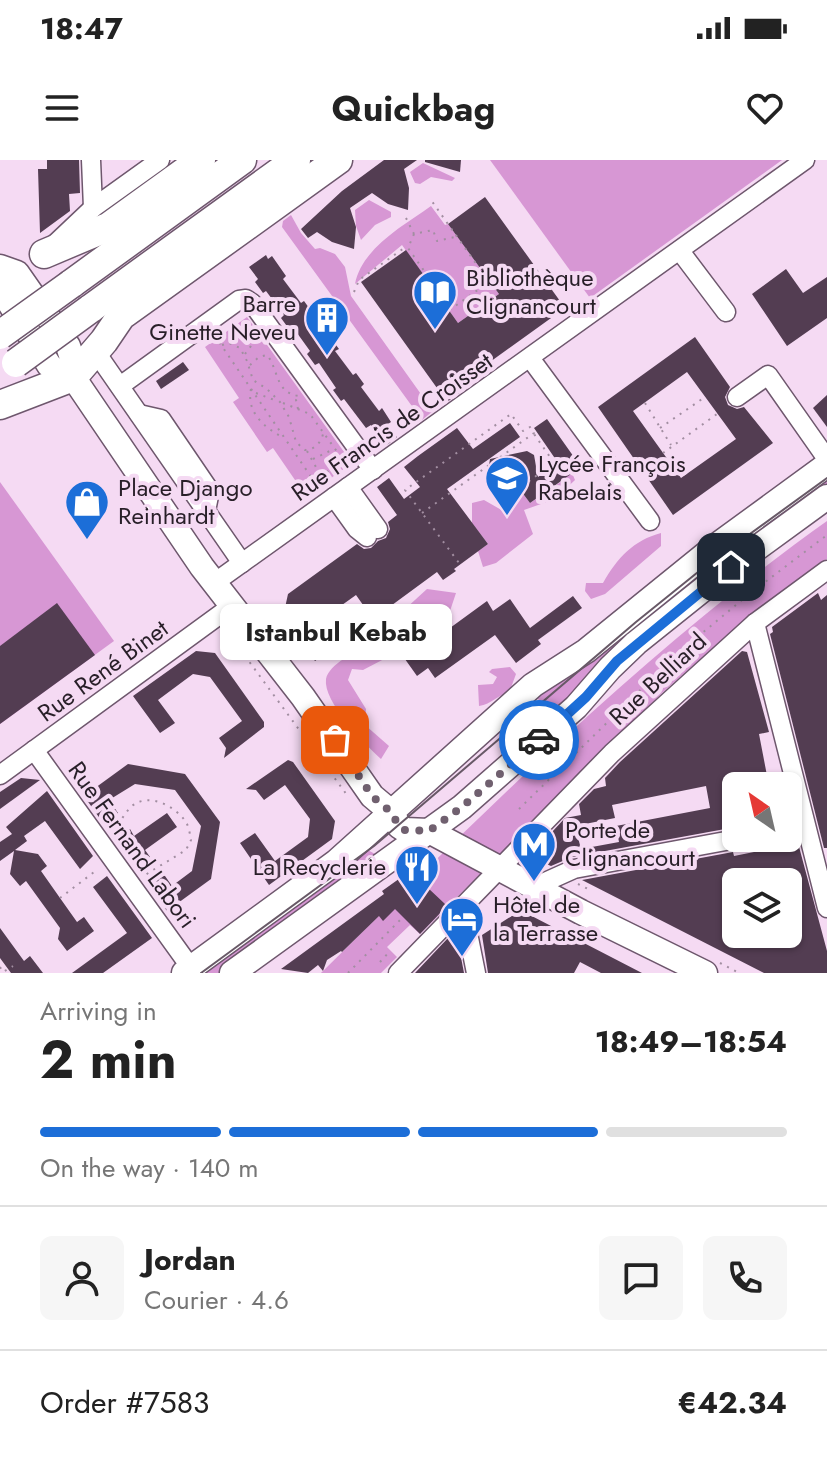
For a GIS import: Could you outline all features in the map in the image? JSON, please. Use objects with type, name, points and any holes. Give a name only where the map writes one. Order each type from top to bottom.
[{"type":"highway","points":[[44,254],[108,227],[201,160]]},
{"type":"highway","points":[[0,335],[242,160]]},
{"type":"highway","points":[[0,375],[296,160]]},
{"type":"highway","points":[[0,405],[78,362],[121,316],[338,160]]},
{"type":"main road","points":[[44,254],[4,278],[49,365],[56,371],[78,362],[214,583],[303,697],[372,796],[391,812],[415,813],[429,831],[705,973]]},
{"type":"main road","points":[[188,970],[336,862],[533,685],[586,651],[712,549],[827,465]]},
{"type":"main road","points":[[235,972],[462,807],[576,707],[636,643],[740,560],[827,497]]},
{"type":"street","points":[[91,160],[92,202]]},
{"type":"street","points":[[44,254],[92,202],[160,160]]},
{"type":"street","name":"Rue Francis de Croisset","points":[[214,583],[333,491],[373,470],[805,160]]},
{"type":"street","points":[[680,251],[726,312]]},
{"type":"street","points":[[120,386],[239,300],[246,299],[252,303],[307,392],[373,470]]},
{"type":"street","points":[[530,358],[650,521]]},
{"type":"street","points":[[78,362],[102,361],[139,414],[193,480],[206,511],[242,563]]},
{"type":"street","points":[[737,397],[768,375],[827,459]]},
{"type":"street","points":[[333,491],[372,533]]},
{"type":"street","name":"Rue Belliard","points":[[398,973],[612,753],[755,623],[827,570]]},
{"type":"street","name":"Rue René Binet","points":[[0,775],[233,605]]},
{"type":"street","points":[[755,623],[785,772]]},
{"type":"street","name":"Rue Fernand Labori","points":[[34,750],[188,970]]},
{"type":"street","points":[[534,887],[574,869],[722,842]]},
{"type":"street","points":[[802,842],[827,908]]},
{"type":"street","points":[[458,911],[466,923],[476,973]]},
{"type":"path","points":[[408,246],[451,309],[489,282],[431,200]]},
{"type":"path","points":[[406,218],[414,234]]},
{"type":"path","points":[[414,234],[433,230],[436,239],[441,241],[456,236]]},
{"type":"path","points":[[354,292],[359,280],[408,246],[414,234]]},
{"type":"path","points":[[214,334],[314,481],[333,491]]},
{"type":"path","points":[[244,355],[254,342]]},
{"type":"path","points":[[221,345],[233,344],[244,355],[253,380],[280,402],[289,417],[297,444],[307,450],[321,476]]},
{"type":"path","points":[[249,366],[259,357],[267,355],[281,386],[292,395],[307,392]]},
{"type":"path","points":[[247,383],[253,380]]},
{"type":"path","points":[[252,390],[314,418],[343,460],[314,481]]},
{"type":"path","points":[[252,390],[250,400],[256,416],[285,439]]},
{"type":"path","points":[[298,409],[296,400],[307,392]]},
{"type":"path","points":[[660,428],[705,397]]},
{"type":"path","points":[[645,403],[671,446]]},
{"type":"path","points":[[459,563],[405,490],[511,414],[523,431],[530,427],[550,457],[546,461],[550,466],[522,486]]},
{"type":"path","points":[[663,453],[717,414]]},
{"type":"path","points":[[422,513],[534,433]]},
{"type":"path","points":[[307,450],[316,446],[323,434]]},
{"type":"path","points":[[291,447],[297,444]]},
{"type":"path","points":[[313,459],[335,449]]},
{"type":"path","points":[[519,809],[677,654],[827,535]]},
{"type":"path","points":[[109,831],[119,825],[130,807],[144,799],[162,802],[187,824],[191,840],[186,850],[142,877]]},
{"type":"path","points":[[60,898],[95,871]]},
{"type":"path","points":[[578,884],[588,889]]},
{"type":"path","points":[[506,909],[514,904]]},
{"type":"path","points":[[348,973],[403,917]]},
{"type":"path","points":[[380,962],[390,951]]},
{"type":"path","points":[[0,967],[3,972],[13,966]]},
{"type":"shaded area","points":[[490,160],[782,160],[590,298]]},
{"type":"shaded area","points":[[423,163],[455,178],[452,181],[431,177],[420,184],[415,183],[410,172]]},
{"type":"shaded area","points":[[369,200],[391,212],[391,217],[375,225],[361,240],[355,210]]},
{"type":"shaded area","points":[[431,206],[445,225],[448,224],[499,294],[458,323],[402,245],[355,284],[359,271],[375,249]]},
{"type":"shaded area","points":[[291,215],[315,249],[335,254],[345,267],[351,296],[433,411],[422,420],[282,227],[283,221]]},
{"type":"shaded area","points":[[247,317],[352,463],[306,496],[273,448],[267,452],[233,402],[239,398],[205,347]]},
{"type":"shaded area","points":[[562,468],[572,473],[575,480],[555,499],[524,510],[533,534],[496,563],[483,567],[478,551],[488,544],[472,523],[472,503],[484,500],[505,512],[510,500],[520,490],[530,503],[562,481],[558,475]]},
{"type":"shaded area","points":[[827,473],[827,490],[555,719],[533,693]]},
{"type":"shaded area","points":[[0,482],[114,641],[0,724]]},
{"type":"shaded area","points":[[827,521],[827,559],[749,616],[663,692],[420,934],[410,925],[387,947],[397,957],[381,973],[321,973],[503,795],[628,680],[759,572]]},
{"type":"shaded area","points":[[661,533],[661,546],[605,594],[591,599],[585,591],[586,583],[603,583],[627,551]]},
{"type":"shaded area","points":[[427,589],[456,593],[449,614],[420,631],[404,610]]},
{"type":"shaded area","points":[[368,644],[384,647],[386,658],[363,670],[352,669],[348,680],[366,709],[365,725],[389,746],[381,759],[346,722],[327,688],[326,679],[332,668]]},
{"type":"shaded area","points":[[510,667],[516,674],[509,693],[479,706],[478,685],[493,684],[497,677],[489,672],[492,669]]},
{"type":"shaded area","points":[[362,847],[377,855],[219,973],[193,973]]},
{"type":"building","points":[[47,160],[79,160],[80,193],[69,194],[70,211],[40,233],[38,169],[47,169]]},
{"type":"building","points":[[384,160],[417,160],[404,169],[409,188],[408,210],[388,204],[372,193],[350,208],[356,227],[354,249],[332,242],[317,232],[308,238],[301,229],[342,191]]},
{"type":"building","points":[[461,160],[460,172],[425,162]]},
{"type":"building","points":[[485,197],[565,308],[476,372],[480,378],[447,402],[361,282],[406,250],[458,323],[499,294],[448,224]]},
{"type":"building","name":"Barre Ginette Neveu","points":[[266,255],[268,259],[272,256],[286,276],[283,279],[301,303],[304,301],[312,312],[309,315],[327,339],[330,337],[339,349],[335,351],[353,375],[356,373],[364,384],[361,387],[391,422],[388,424],[397,437],[387,445],[371,425],[366,428],[344,399],[341,401],[319,363],[315,365],[307,354],[310,351],[292,326],[289,329],[281,318],[284,315],[255,282],[258,279],[249,267]]},
{"type":"building","points":[[786,269],[803,293],[827,277],[827,318],[787,346],[752,294]]},
{"type":"building","points":[[695,337],[730,387],[725,397],[728,405],[737,409],[744,407],[773,443],[673,515],[598,407]],"holes":[[[687,372],[736,439],[681,478],[633,411]]]},
{"type":"building","points":[[183,362],[189,370],[161,389],[156,381]]},
{"type":"building","points":[[827,395],[827,427],[813,408]]},
{"type":"building","points":[[547,419],[581,467],[530,503],[518,487],[502,493],[494,490],[487,478],[490,459],[527,451],[534,455],[538,477],[554,465],[563,470],[534,428]]},
{"type":"building","points":[[510,423],[520,437],[447,489],[488,544],[443,580],[437,572],[373,619],[356,595],[328,615],[346,639],[315,661],[283,617],[288,594],[357,544],[364,549],[371,548],[386,538],[390,529],[388,522],[397,515],[377,487],[389,478],[404,499],[420,487],[404,467],[457,428],[473,449]]},
{"type":"building","points":[[818,593],[821,600],[827,595],[827,848],[824,848],[770,634],[772,627]]},
{"type":"building","points":[[573,596],[582,608],[538,640],[541,644],[516,663],[495,635],[435,678],[428,668],[417,676],[390,638],[423,614],[439,636],[487,601],[493,611],[510,599],[530,628]]},
{"type":"building","points":[[57,603],[95,655],[0,724],[0,646]]},
{"type":"building","points":[[196,651],[215,653],[264,722],[264,727],[224,758],[226,748],[219,738],[242,721],[210,677],[193,674],[158,700],[175,723],[160,733],[133,696]]},
{"type":"building","points":[[742,651],[747,652],[769,732],[759,734],[766,772],[722,772],[722,830],[572,857],[551,866],[544,863],[539,846],[565,818],[581,815],[579,804],[594,789],[606,786],[605,778]],"holes":[[[706,786],[710,808],[616,826],[619,842],[581,849],[575,826],[615,818],[612,805]]]},
{"type":"building","points":[[288,760],[293,762],[335,821],[332,839],[269,885],[240,843],[255,833],[275,861],[308,837],[310,819],[285,785],[264,800],[256,790],[246,789]]},
{"type":"building","points":[[128,764],[185,774],[220,822],[211,879],[167,911],[147,884],[159,875],[165,876],[172,886],[192,871],[201,826],[175,790],[135,784],[109,800],[118,813],[103,823],[84,796]]},
{"type":"building","points":[[21,778],[40,780],[0,809],[0,792]]},
{"type":"building","points":[[47,791],[93,856],[80,869],[45,821],[24,836],[27,841],[15,850],[38,854],[47,866],[41,871],[77,922],[84,917],[94,931],[67,951],[58,939],[60,928],[26,881],[20,886],[10,874],[14,851],[0,861],[0,842],[12,834],[6,827]]},
{"type":"building","points":[[167,813],[177,827],[145,850],[150,857],[135,867],[115,840],[130,829],[134,836]]},
{"type":"building","points":[[733,852],[734,856],[754,852],[800,852],[827,951],[827,973],[764,973],[582,880]]},
{"type":"building","points":[[410,871],[445,904],[445,908],[420,934],[395,909],[383,921],[379,916],[342,952],[327,960],[323,971],[318,965],[308,973],[281,969],[384,894],[382,891]]},
{"type":"building","points":[[107,876],[152,938],[103,973],[72,973],[127,933],[93,887]]},
{"type":"building","points":[[518,912],[520,915],[524,912],[642,973],[601,973],[580,962],[574,973],[488,973],[482,935]]},
{"type":"building","points":[[0,928],[24,961],[30,956],[43,973],[11,973],[0,958]]},
{"type":"building","points":[[448,938],[459,947],[464,973],[415,973]]},
{"type":"tram line","points":[[201,973],[374,846],[636,622],[703,568],[827,478]]},
{"type":"way so far","points":[[335,740],[372,796],[391,812],[399,826],[405,830],[429,831],[462,807],[539,740]]},
{"type":"place","name":"Bibliothèque Clignancourt","points":[[435,331]]},
{"type":"place","name":"Barre Ginette Neveu","points":[[327,357]]},
{"type":"place","name":"Lycée François Rabelais","points":[[507,517]]},
{"type":"place","name":"Place Django Reinhardt","points":[[87,541]]},
{"type":"place","name":"Istanbul Kebab","points":[[335,740]]},
{"type":"place","name":"Porte de Clignancourt","points":[[534,883]]},
{"type":"place","name":"La Recyclerie","points":[[417,906]]},
{"type":"place","name":"Hôtel de la Terrasse","points":[[462,958]]},
{"type":"route","points":[[539,740],[576,707],[636,643],[731,567]]}]
